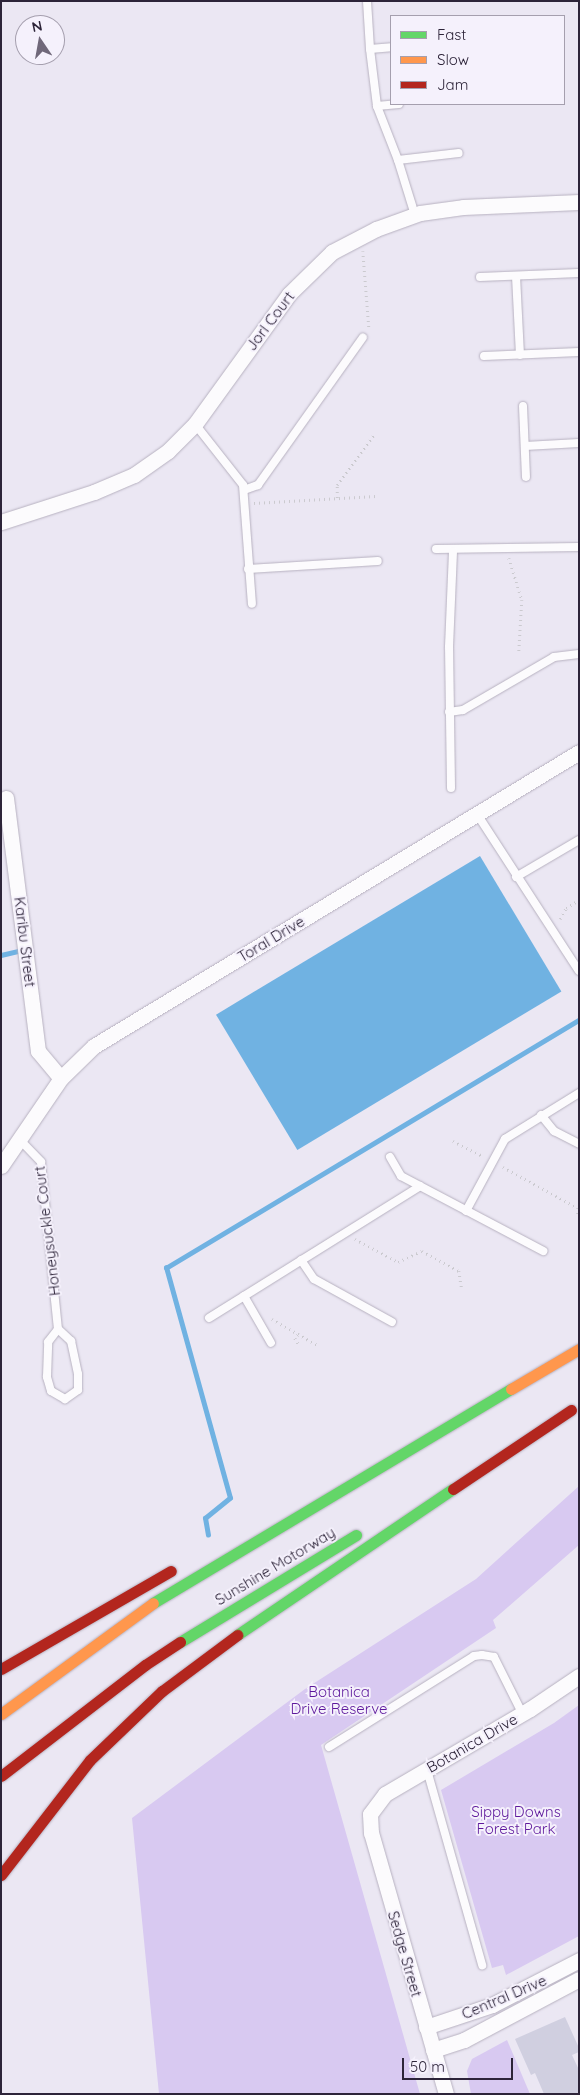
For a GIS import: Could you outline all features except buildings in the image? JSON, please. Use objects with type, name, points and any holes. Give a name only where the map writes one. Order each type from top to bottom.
[{"type":"highway","points":[[1,1714],[110,1632],[176,1587],[579,1349]]},
{"type":"highway","points":[[399,1510],[575,1408]]},
{"type":"highway","points":[[1,1875],[84,1767],[162,1691],[242,1631],[575,1408]]},
{"type":"highway","points":[[276,1515],[444,1427]]},
{"type":"highway","name":"Sunshine Motorway","points":[[1,1776],[145,1665],[242,1602],[365,1530]]},
{"type":"highway","points":[[1,1669],[182,1566]]},
{"type":"street","name":"Jorl Court","points":[[1,522],[94,492],[134,474],[168,451],[195,424],[289,294],[332,252],[376,229],[415,215],[463,207],[579,202]]},
{"type":"street","name":"Toral Drive","points":[[1,1166],[21,1141],[61,1078],[78,1059],[101,1042],[579,752]]},
{"type":"street","name":"Karibu Street","points":[[6,798],[38,1051],[61,1078]]},
{"type":"street","name":"Botanica Drive","points":[[370,1814],[386,1794],[522,1714],[579,1676]]},
{"type":"street","name":"Sedge Street","points":[[370,1814],[371,1833],[446,2094]]},
{"type":"street","name":"Central Drive","points":[[426,2027],[492,2006],[579,1960]]},
{"type":"street","name":"Central Drive","points":[[433,2050],[464,2040],[579,1979]]},
{"type":"lane","points":[[367,1],[370,49],[377,106],[398,160],[415,215]]},
{"type":"lane","points":[[370,49],[390,47]]},
{"type":"lane","points":[[377,106],[390,105]]},
{"type":"lane","points":[[398,160],[459,153]]},
{"type":"lane","points":[[480,277],[579,273]]},
{"type":"lane","points":[[516,276],[520,355]]},
{"type":"lane","points":[[244,490],[258,485],[363,337]]},
{"type":"lane","points":[[484,356],[579,352]]},
{"type":"lane","points":[[523,406],[526,477]]},
{"type":"lane","points":[[195,424],[239,476],[244,490],[248,569],[252,604]]},
{"type":"lane","points":[[525,446],[579,443]]},
{"type":"lane","points":[[436,549],[453,551],[579,547]]},
{"type":"lane","points":[[451,788],[449,712],[453,551]]},
{"type":"lane","points":[[248,569],[378,561]]},
{"type":"lane","points":[[449,712],[463,710],[554,657],[579,654]]},
{"type":"lane","points":[[477,814],[516,877],[579,971]]},
{"type":"lane","points":[[516,877],[579,840]]},
{"type":"lane","points":[[466,1211],[505,1139],[579,1093]]},
{"type":"lane","points":[[541,1115],[554,1131],[579,1144]]},
{"type":"lane","name":"Honeysuckle Court","points":[[21,1141],[41,1162],[58,1329]]},
{"type":"lane","points":[[390,1157],[401,1176],[543,1251]]},
{"type":"lane","points":[[210,1318],[420,1186]]},
{"type":"lane","points":[[301,1260],[314,1279],[392,1322]]},
{"type":"lane","points":[[244,1296],[271,1343]]},
{"type":"lane","points":[[58,1329],[71,1341],[78,1374],[78,1390],[65,1399],[51,1391],[47,1377],[48,1342],[58,1329]]},
{"type":"lane","points":[[330,1747],[441,1676],[482,1655],[494,1657],[522,1714]]},
{"type":"lane","points":[[427,1770],[482,1965]]},
{"type":"path","points":[[363,249],[369,329],[363,337]]},
{"type":"path","points":[[337,498],[337,485],[375,433]]},
{"type":"path","points":[[245,503],[376,496]]},
{"type":"path","points":[[509,549],[509,563],[522,600],[519,652]]},
{"type":"path","points":[[560,920],[566,908],[579,900]]},
{"type":"path","points":[[453,1140],[493,1160],[578,1208],[578,1216]]},
{"type":"path","points":[[345,1234],[398,1262],[422,1251],[459,1271],[462,1290]]},
{"type":"path","points":[[269,1314],[274,1322],[319,1346]]},
{"type":"path","points":[[298,1335],[295,1338],[299,1345]]},
{"type":"green space","name":"Botanica Drive Reserve","points":[[579,1486],[579,1545],[493,1620],[496,1628],[321,1745],[420,2094],[159,2094],[132,1818],[305,1689],[476,1579]]},
{"type":"green space","name":"Sippy Downs Forest Park","points":[[579,1705],[579,1936],[506,1975],[503,1965],[492,1968],[441,1790],[554,1723]]},
{"type":"green space","points":[[507,2040],[530,2094],[471,2094],[467,2071],[472,2059]]},
{"type":"water","points":[[480,856],[561,991],[297,1150],[216,1015]]},
{"type":"waterway","points":[[1,955],[22,950]]},
{"type":"waterway","points":[[208,1535],[205,1518],[230,1498],[166,1268],[579,1020]]},
{"type":"traffic: fast","points":[[153,1603],[511,1389]]},
{"type":"traffic: fast","points":[[237,1635],[453,1489]]},
{"type":"traffic: fast","points":[[180,1642],[356,1535]]},
{"type":"traffic: slow","points":[[511,1389],[579,1349]]},
{"type":"traffic: slow","points":[[1,1714],[153,1603]]},
{"type":"traffic: jam","points":[[453,1489],[571,1410]]},
{"type":"traffic: jam","points":[[1,1669],[171,1571]]},
{"type":"traffic: jam","points":[[1,1875],[90,1760],[162,1691],[237,1635]]},
{"type":"traffic: jam","points":[[1,1776],[145,1665],[180,1642]]}]
